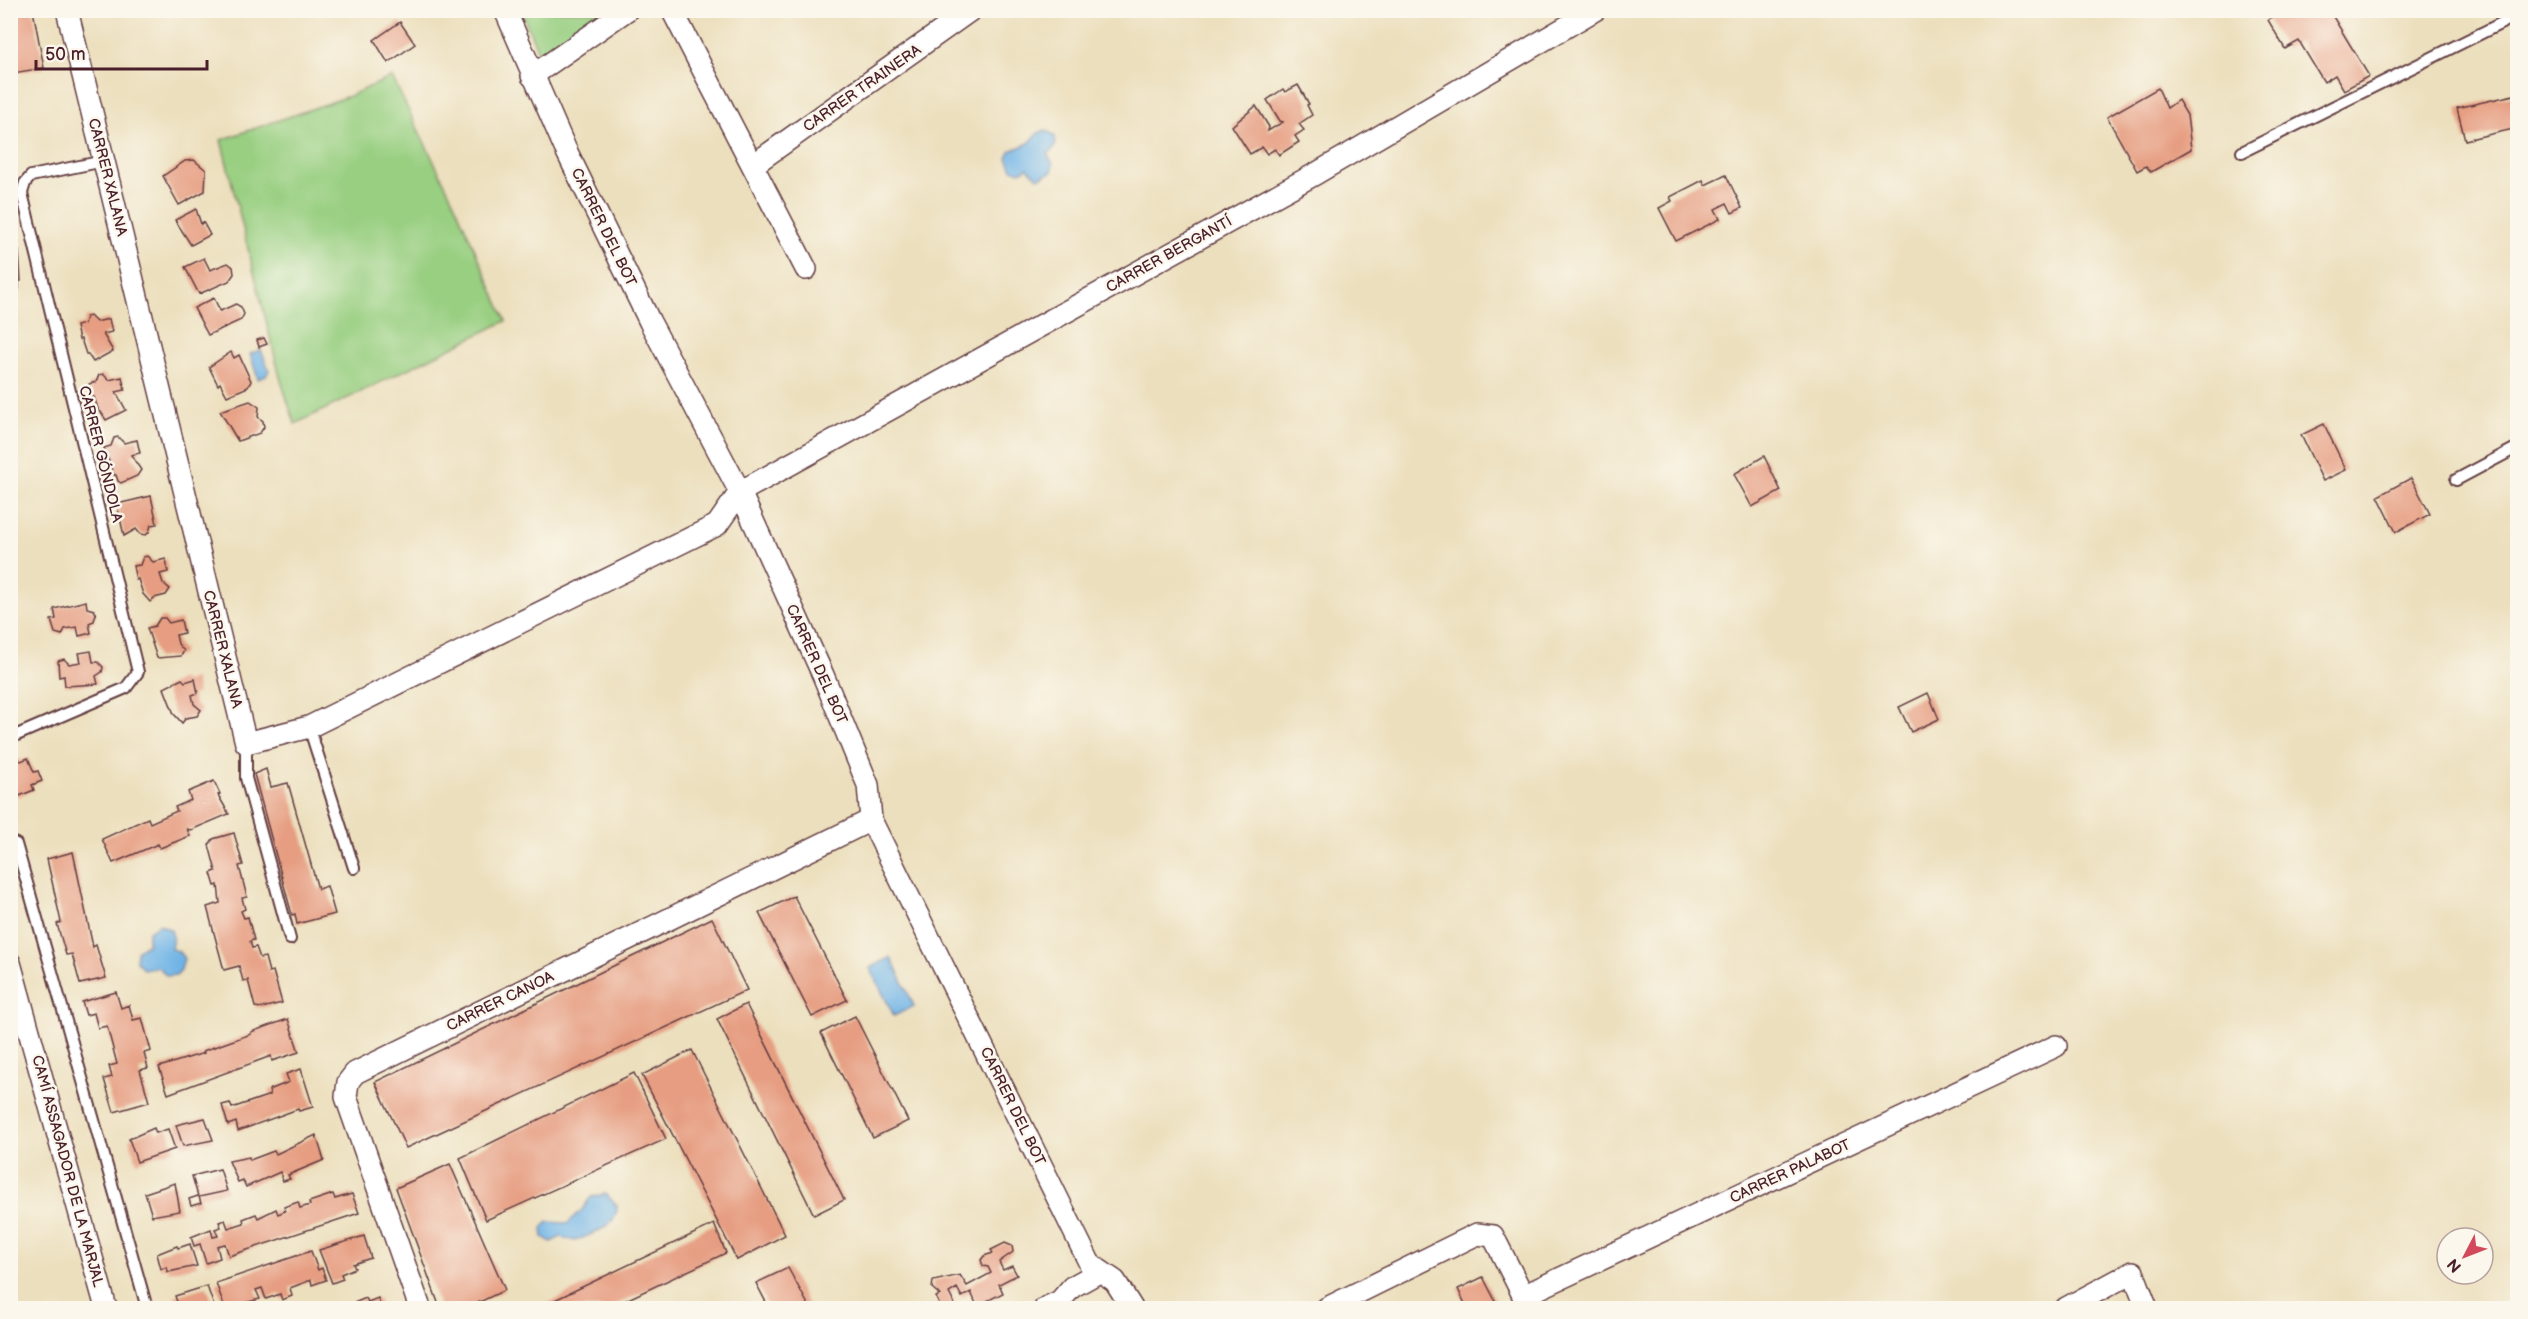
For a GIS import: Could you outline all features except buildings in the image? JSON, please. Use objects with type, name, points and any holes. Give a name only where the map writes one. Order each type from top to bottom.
[{"type":"street","name":"CARRER XALANA","points":[[67,10],[246,743]]},
{"type":"street","name":"CARRER DEL BOT","points":[[505,10],[532,76],[640,302],[740,492],[823,675],[868,785],[871,820],[1090,1264],[1120,1286],[1132,1308]]},
{"type":"street","points":[[532,76],[627,10]]},
{"type":"street","points":[[672,10],[806,269]]},
{"type":"street","name":"CARRER TRAINERA","points":[[753,165],[971,10]]},
{"type":"street","name":"CARRER BERGANTÍ","points":[[740,492],[1317,172],[1595,10]]},
{"type":"street","points":[[246,743],[309,727],[717,525],[740,492]]},
{"type":"street","name":"CARRER CANOA","points":[[420,1308],[346,1097],[348,1082],[355,1073],[871,820]]},
{"type":"street","name":"CAMÍ ASSAGADOR DE LA MARJAL","points":[[10,963],[106,1308]]},
{"type":"street","name":"CARRER PALABOT","points":[[1327,1308],[1478,1234],[1493,1236],[1526,1302],[2056,1046]]},
{"type":"street","points":[[1045,1308],[1060,1301],[1072,1287],[1099,1272]]},
{"type":"street","points":[[2066,1308],[2133,1272],[2147,1308]]},
{"type":"lane","points":[[2242,152],[2517,15]]},
{"type":"lane","name":"CARRER GÓNDOLA","points":[[10,738],[126,688],[138,672],[22,193],[24,183],[31,176],[104,161]]},
{"type":"lane","points":[[2456,480],[2517,447]]},
{"type":"lane","points":[[309,727],[354,868]]},
{"type":"lane","points":[[246,743],[246,778],[290,939]]},
{"type":"lane","points":[[10,842],[15,844],[147,1308]]},
{"type":"green space","points":[[521,11],[606,11],[540,56]]},
{"type":"green space","points":[[392,77],[454,202],[506,321],[295,424],[281,381],[221,140],[349,96]]},
{"type":"water","points":[[1045,130],[1054,135],[1056,141],[1054,148],[1047,154],[1053,164],[1052,172],[1038,178],[1028,168],[1020,172],[1012,169],[1007,158],[1010,151],[1029,143],[1038,133]]},
{"type":"water","points":[[261,350],[269,370],[266,376],[258,379],[250,354]]},
{"type":"water","points":[[159,924],[171,930],[173,937],[171,949],[178,951],[184,958],[181,970],[176,975],[167,976],[158,967],[143,969],[136,960],[137,951],[148,943],[148,932]]},
{"type":"water","points":[[891,957],[914,1006],[894,1016],[870,968]]},
{"type":"water","points":[[606,1194],[617,1206],[613,1219],[602,1229],[575,1241],[561,1237],[551,1242],[543,1237],[542,1228],[548,1222],[568,1223],[591,1197]]}]
